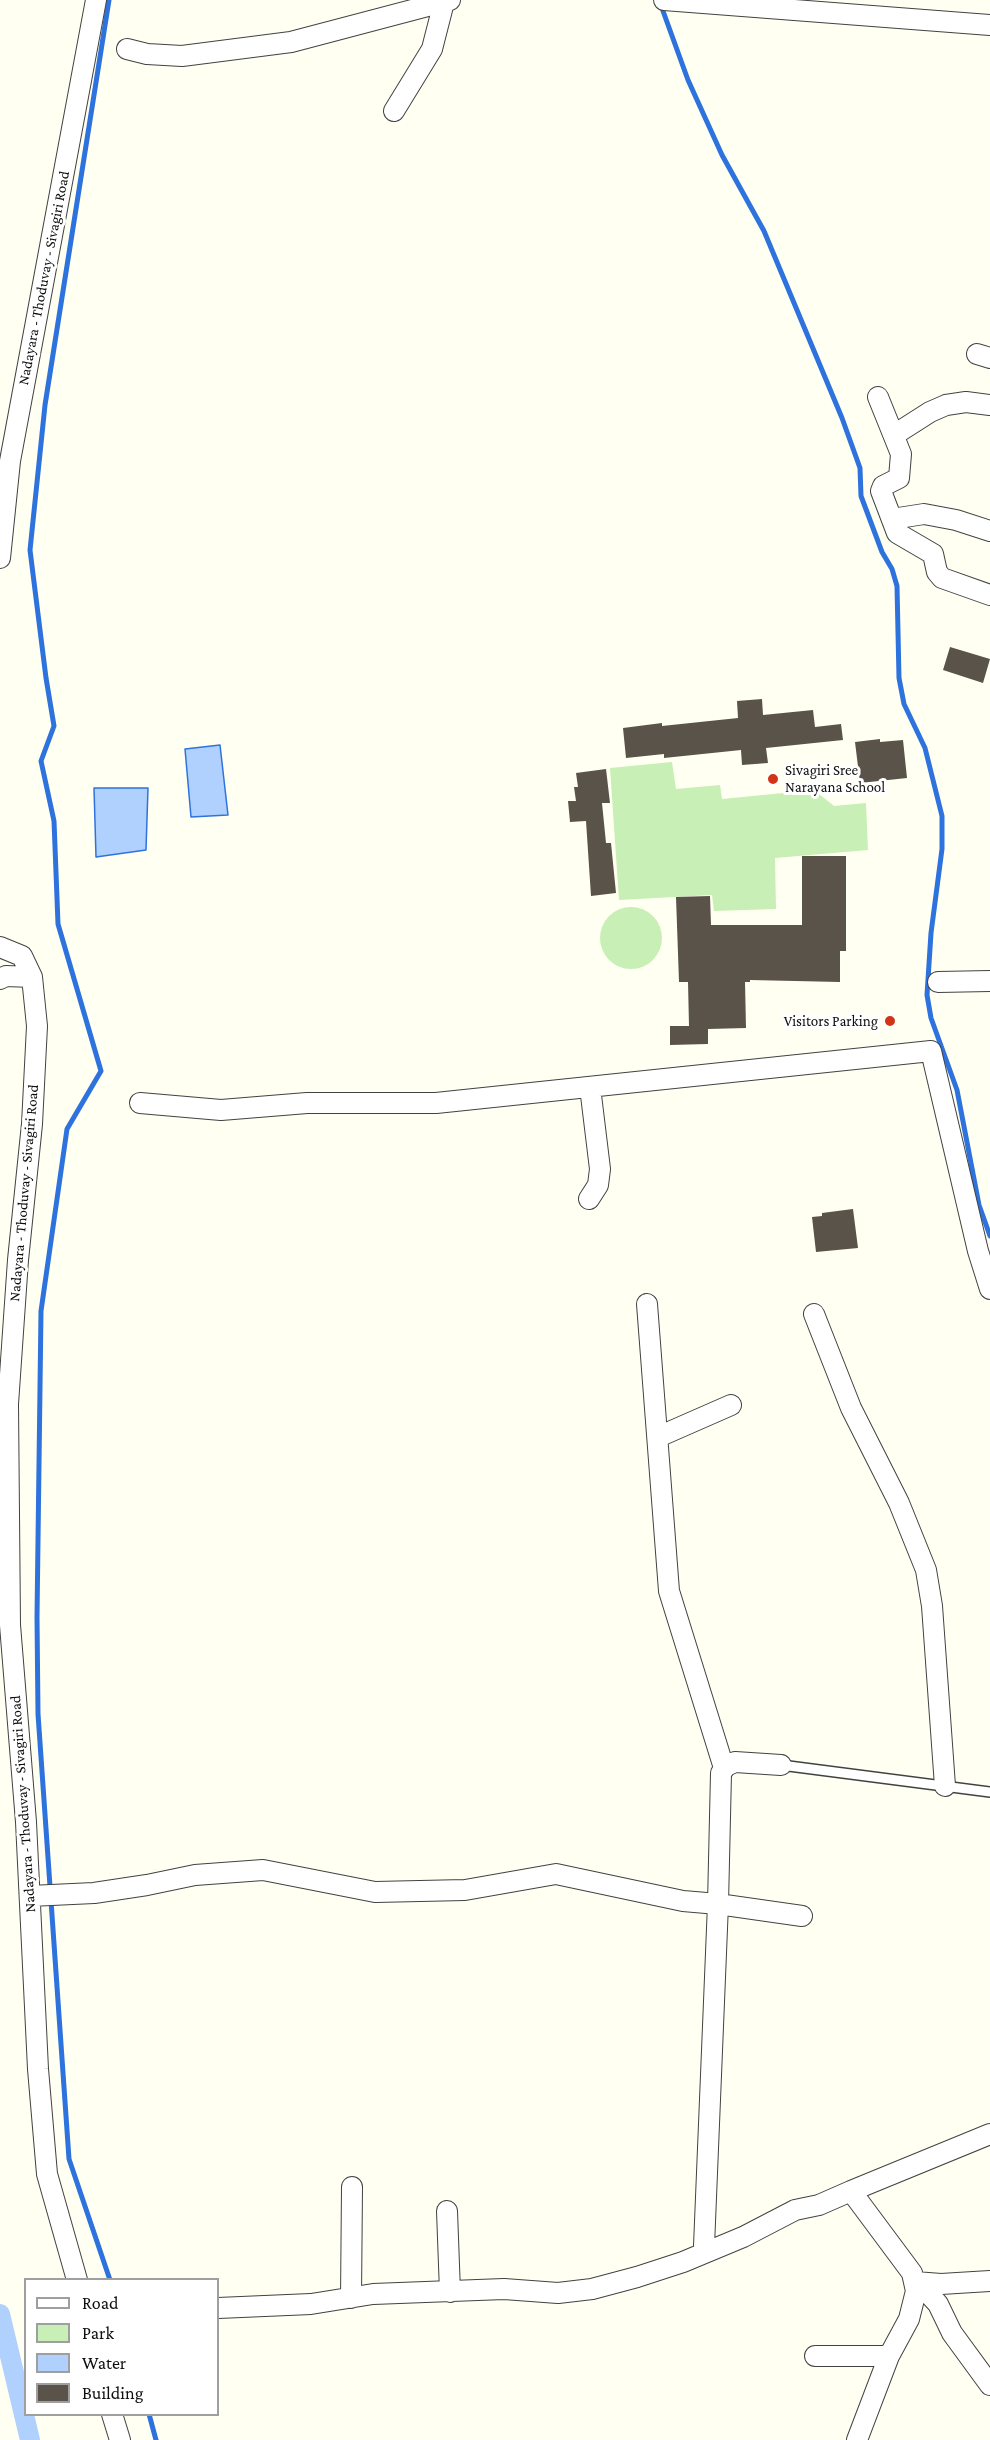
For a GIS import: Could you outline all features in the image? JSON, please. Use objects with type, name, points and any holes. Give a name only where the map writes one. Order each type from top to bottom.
[{"type":"street","name":"Nadayara - Thoduvay - Sivagiri Road","points":[[0,558],[10,461],[96,0]]},
{"type":"street","points":[[664,0],[990,25]]},
{"type":"street","points":[[127,49],[147,54],[182,56],[291,42],[447,1]]},
{"type":"street","points":[[394,111],[432,49],[447,1]]},
{"type":"street","points":[[878,398],[901,454],[901,475],[897,481],[883,486],[881,491],[901,537],[933,554],[940,577],[990,595]]},
{"type":"street","points":[[894,435],[930,412],[946,405],[966,402],[990,405]]},
{"type":"street","points":[[892,519],[924,514],[956,520],[990,531]]},
{"type":"street","name":"Nadayara - Thoduvay - Sivagiri Road","points":[[0,947],[22,956],[32,977],[37,1026],[33,1113],[18,1260],[8,1404],[10,1625],[26,1822],[38,2069],[47,2174],[76,2278]]},
{"type":"street","points":[[0,979],[6,976],[32,977]]},
{"type":"street","points":[[938,982],[990,981]]},
{"type":"street","points":[[140,1103],[221,1110],[307,1103],[436,1103],[931,1052],[978,1251],[990,1289]]},
{"type":"street","points":[[590,1087],[600,1169],[598,1185],[590,1199]]},
{"type":"street","points":[[647,1304],[653,1365],[652,1394],[658,1437],[669,1591],[724,1768]]},
{"type":"street","points":[[814,1314],[851,1408],[899,1503],[926,1570],[932,1606],[945,1786]]},
{"type":"street","points":[[658,1437],[731,1405]]},
{"type":"street","points":[[704,2246],[718,1904],[720,1776],[724,1768],[735,1762],[781,1765]]},
{"type":"street","points":[[30,1896],[94,1893],[147,1886],[195,1875],[263,1870],[375,1892],[465,1890],[556,1874],[683,1901],[802,1916]]},
{"type":"street","points":[[219,2308],[311,2304],[373,2294],[504,2289],[558,2293],[592,2289],[683,2262],[743,2237],[795,2210],[819,2205],[990,2134]]},
{"type":"street","points":[[351,2298],[352,2187]]},
{"type":"street","points":[[851,2191],[912,2273],[916,2291],[909,2319],[889,2356],[857,2440]]},
{"type":"street","points":[[447,2211],[450,2292]]},
{"type":"street","points":[[915,2283],[990,2281]]},
{"type":"street","points":[[915,2283],[938,2304],[952,2333],[990,2385]]},
{"type":"street","points":[[815,2356],[889,2356]]},
{"type":"street","points":[[112,2416],[120,2440]]},
{"type":"lane","points":[[781,1765],[990,1792]]},
{"type":"green space","points":[[672,762],[676,789],[720,785],[722,799],[814,790],[834,806],[866,803],[868,850],[775,858],[776,909],[714,911],[712,895],[619,900],[610,768]]},
{"type":"green space","points":[[625,907],[637,907],[653,916],[660,926],[662,938],[660,950],[653,960],[637,969],[625,969],[614,964],[605,955],[600,944],[600,932],[605,921],[614,912]]},
{"type":"water","points":[[220,745],[228,815],[191,817],[185,749]]},
{"type":"water","points":[[94,788],[148,788],[146,850],[96,857]]},
{"type":"building","points":[[950,647],[990,659],[983,683],[943,670]]},
{"type":"building","points":[[762,699],[763,715],[813,710],[815,727],[841,724],[843,740],[766,748],[768,763],[742,765],[741,750],[664,758],[664,754],[626,758],[623,728],[738,718],[737,701]]},
{"type":"building","points":[[880,739],[880,742],[903,740],[907,778],[860,783],[855,742]]},
{"type":"building","points":[[606,769],[610,803],[602,803],[606,843],[611,843],[616,893],[591,896],[586,821],[570,822],[568,801],[576,801],[574,787],[578,787],[576,773]]},
{"type":"building","points":[[802,856],[846,856],[846,951],[840,951],[840,982],[750,980],[750,982],[745,982],[746,1028],[708,1029],[708,1044],[670,1045],[670,1026],[689,1026],[688,982],[679,982],[676,897],[710,896],[711,925],[802,925]]},
{"type":"building","points":[[853,1209],[858,1248],[816,1252],[812,1217],[822,1216],[822,1213]]},
{"type":"waterway","points":[[109,0],[45,405],[30,550],[54,726],[41,761],[54,821],[58,924],[101,1071],[67,1129],[41,1311],[37,1617],[38,1714],[69,2159],[109,2278]]},
{"type":"waterway","points":[[663,11],[688,80],[722,155],[764,231],[842,418],[860,468],[861,496],[897,586],[899,678],[904,704],[925,748],[942,816],[942,849],[931,933],[927,995],[931,1018],[957,1090],[979,1205],[990,1236]]},
{"type":"waterway","points":[[0,2314],[24,2415]]},
{"type":"waterway","points":[[24,2416],[30,2440]]},
{"type":"waterway","points":[[150,2416],[156,2440]]},
{"type":"place","name":"Sivagiri Sree Narayana School","points":[[773,779]]},
{"type":"place","name":"Visitors Parking","points":[[890,1021]]}]
